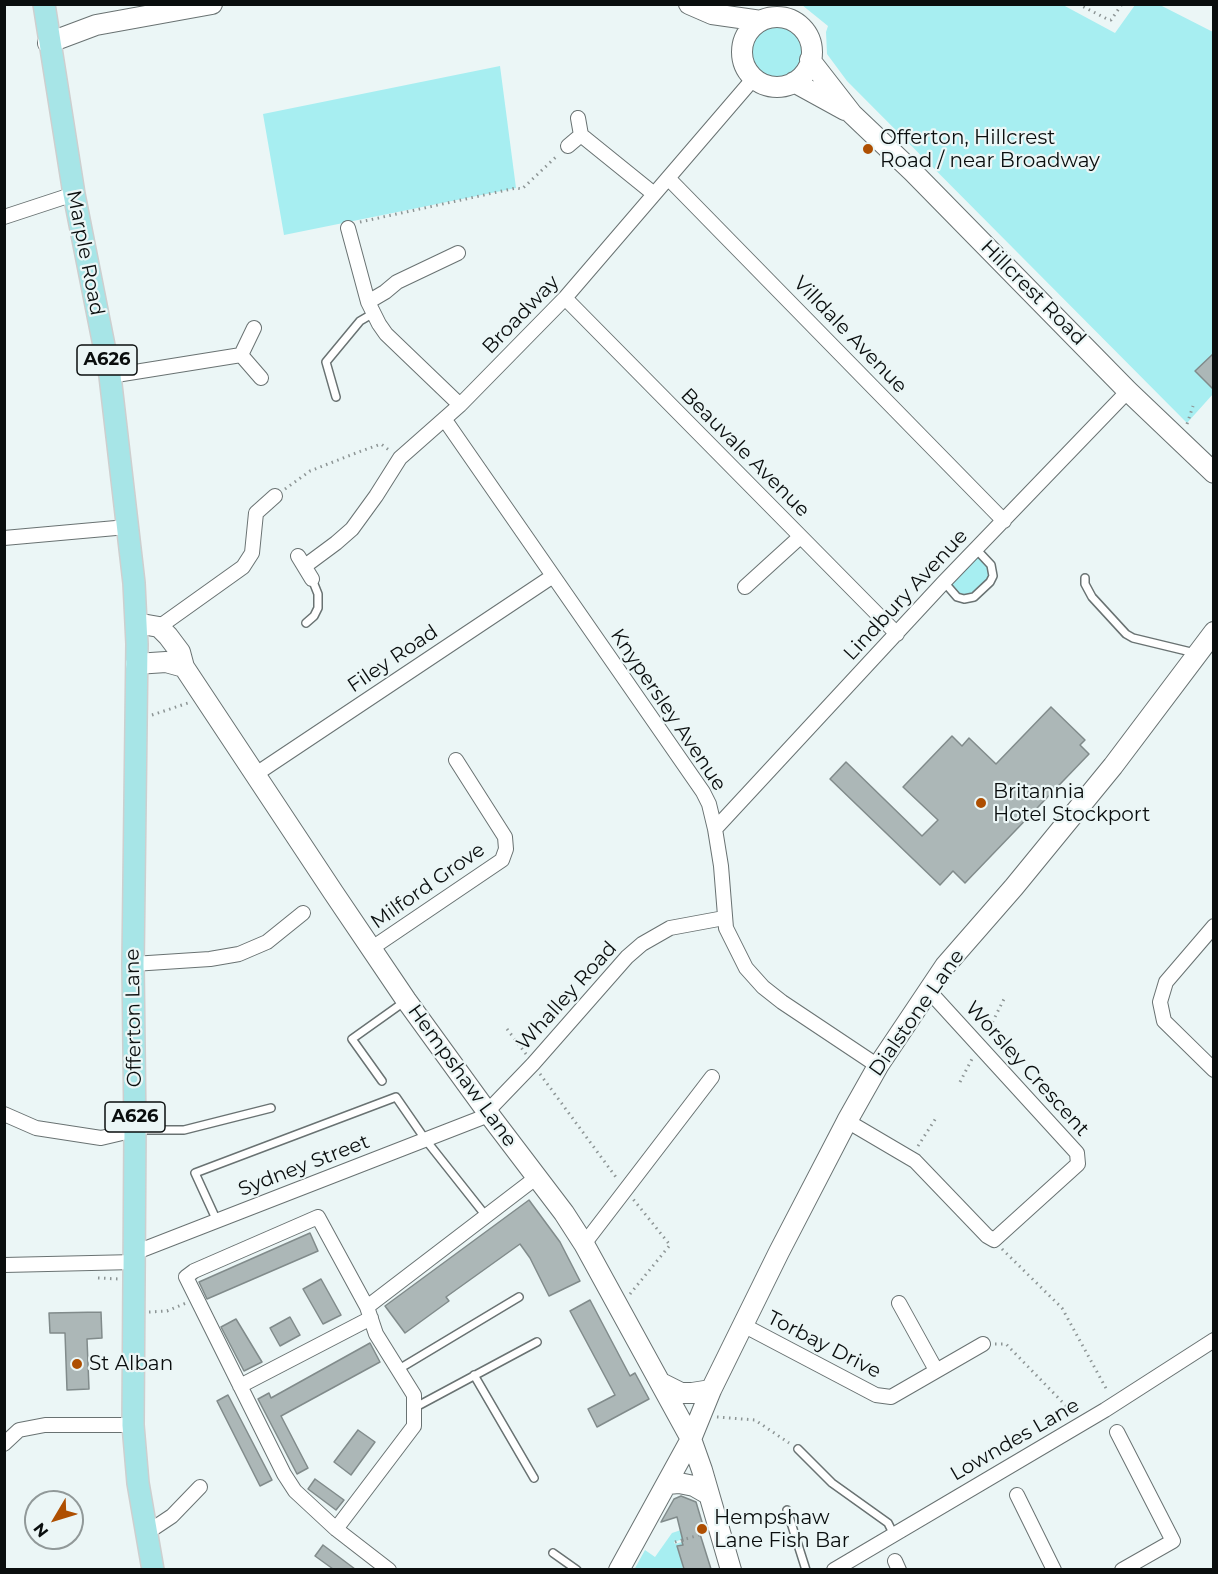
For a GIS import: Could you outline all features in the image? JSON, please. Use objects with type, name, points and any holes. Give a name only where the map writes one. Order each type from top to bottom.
[{"type":"main road","name":"Marple Road","points":[[46,23],[74,194],[110,376],[128,527],[136,623],[136,654]]},
{"type":"main road","name":"Offerton Lane","points":[[136,654],[133,1425],[138,1483],[153,1569]]},
{"type":"street","points":[[46,23],[96,25],[212,4]]},
{"type":"street","name":"Hillcrest Road","points":[[689,4],[712,14],[742,44],[744,63],[754,78]]},
{"type":"street","name":"Hillcrest Road","points":[[712,14],[773,14],[795,22],[809,39],[810,60],[852,114],[913,172],[1128,391],[1214,473]]},
{"type":"street","points":[[742,44],[746,34],[773,14]]},
{"type":"street","points":[[754,78],[773,87],[784,86],[801,76],[810,60]]},
{"type":"street","name":"Broadway","points":[[312,579],[301,561],[336,543],[352,529],[400,458],[445,420],[565,298],[754,78]]},
{"type":"street","name":"Hillcrest Road","points":[[794,82],[852,114]]},
{"type":"street","points":[[578,118],[580,135],[654,194]]},
{"type":"street","points":[[568,146],[580,135]]},
{"type":"street","name":"Villdale Avenue","points":[[668,178],[1004,520]]},
{"type":"street","points":[[4,217],[74,194]]},
{"type":"street","points":[[348,228],[370,308],[386,334],[460,405]]},
{"type":"street","points":[[370,308],[397,282],[458,253]]},
{"type":"street","name":"Beauvale Avenue","points":[[565,298],[897,634]]},
{"type":"street","points":[[241,355],[254,328]]},
{"type":"street","points":[[110,376],[241,355]]},
{"type":"street","points":[[241,355],[261,378]]},
{"type":"street","name":"Lindbury Avenue","points":[[715,829],[944,582],[1128,391]]},
{"type":"street","name":"Knypersley Avenue","points":[[445,420],[690,772],[709,804],[721,866],[726,928],[746,968],[763,987],[878,1066]]},
{"type":"street","points":[[136,623],[159,627],[243,567],[252,553],[256,513],[275,496]]},
{"type":"street","points":[[4,538],[128,527]]},
{"type":"street","points":[[745,587],[800,537]]},
{"type":"street","name":"Filey Road","points":[[255,774],[553,576]]},
{"type":"street","name":"Hempshaw Lane","points":[[159,627],[180,652],[184,667],[406,1000],[564,1213],[584,1244],[691,1439],[731,1569]]},
{"type":"street","name":"Dialstone Lane","points":[[619,1569],[691,1439],[711,1390],[743,1325],[847,1121],[878,1066],[945,966],[1021,879],[1113,766],[1214,632]]},
{"type":"street","points":[[136,654],[184,667]]},
{"type":"street","name":"Milford Grove","points":[[372,948],[502,860],[506,849],[505,837],[456,760]]},
{"type":"street","points":[[133,964],[210,959],[239,954],[267,942],[303,913]]},
{"type":"street","name":"Whalley Road","points":[[488,1113],[627,957],[642,944],[670,928],[724,918]]},
{"type":"street","points":[[1214,926],[1166,982],[1160,1002],[1164,1021],[1214,1070]]},
{"type":"street","name":"Worsley Crescent","points":[[929,991],[1077,1153],[1078,1164],[994,1240]]},
{"type":"street","points":[[584,1244],[712,1077]]},
{"type":"street","name":"Sydney Street","points":[[134,1257],[216,1221],[481,1118],[488,1113]]},
{"type":"street","points":[[4,1114],[36,1128],[101,1138],[135,1130]]},
{"type":"street","points":[[847,1121],[910,1158],[987,1236],[994,1240]]},
{"type":"street","points":[[240,1386],[369,1312],[537,1177]]},
{"type":"street","points":[[336,1529],[414,1426],[414,1395],[376,1334],[369,1312],[318,1217],[194,1271],[186,1277],[284,1474],[295,1491],[336,1529],[389,1569]]},
{"type":"street","points":[[4,1265],[134,1257]]},
{"type":"street","points":[[899,1303],[936,1370]]},
{"type":"street","name":"Torbay Drive","points":[[743,1325],[876,1395],[891,1397],[983,1344]]},
{"type":"street","name":"Lowndes Lane","points":[[834,1569],[1115,1404],[1214,1340]]},
{"type":"street","points":[[661,1383],[681,1393],[692,1394],[711,1390]]},
{"type":"street","points":[[4,1444],[19,1430],[45,1425],[133,1425]]},
{"type":"street","points":[[1117,1432],[1173,1541],[1122,1569]]},
{"type":"street","points":[[667,1484],[679,1483],[694,1486],[708,1494]]},
{"type":"street","points":[[146,1530],[154,1528],[172,1516],[200,1487]]},
{"type":"street","points":[[1017,1495],[1053,1569]]},
{"type":"lane","points":[[336,397],[326,362],[370,308]]},
{"type":"lane","points":[[944,582],[957,597],[964,599],[974,597],[990,582],[993,576],[991,565],[976,549]]},
{"type":"lane","points":[[1085,578],[1085,584],[1092,597],[1126,634],[1133,638],[1178,647],[1198,654]]},
{"type":"lane","points":[[306,623],[314,616],[318,608],[318,594],[312,579]]},
{"type":"lane","points":[[382,1081],[352,1039],[406,1000]]},
{"type":"lane","points":[[216,1221],[195,1173],[396,1097],[425,1139],[486,1216]]},
{"type":"lane","points":[[135,1130],[184,1130],[271,1108]]},
{"type":"lane","points":[[399,1369],[519,1297]]},
{"type":"lane","points":[[414,1408],[537,1342]]},
{"type":"lane","points":[[474,1376],[534,1478]]},
{"type":"lane","points":[[798,1449],[832,1483],[888,1523],[894,1535]]},
{"type":"lane","points":[[787,1510],[806,1569]]},
{"type":"lane","points":[[554,1553],[577,1569]]},
{"type":"path","points":[[1078,4],[1111,20],[1122,4]]},
{"type":"path","points":[[348,228],[370,220],[516,188],[522,189],[568,146]]},
{"type":"path","points":[[275,496],[310,471],[381,444],[400,458]]},
{"type":"path","points":[[135,722],[204,697]]},
{"type":"path","points":[[507,1029],[626,1190],[670,1245],[620,1307]]},
{"type":"path","points":[[910,1158],[936,1118]]},
{"type":"path","points":[[994,1240],[1062,1308],[1115,1404]]},
{"type":"path","points":[[88,1278],[121,1279]]},
{"type":"path","points":[[142,1312],[167,1311],[196,1300]]},
{"type":"path","points":[[983,1344],[1006,1344],[1083,1423]]},
{"type":"path","points":[[717,1417],[755,1420],[798,1449]]},
{"type":"path","points":[[675,1542],[708,1533]]},
{"type":"shaded area","points":[[802,5],[1063,5],[1115,33],[1135,5],[1160,5],[1213,32],[1213,394],[1187,423],[847,81],[827,54],[828,26]]},
{"type":"shaded area","points":[[777,17],[796,23],[806,33],[812,52],[806,71],[796,81],[777,87],[758,81],[748,71],[742,52],[748,33],[758,23]]},
{"type":"shaded area","points":[[500,66],[516,188],[284,235],[263,114]]},
{"type":"shaded area","points":[[976,550],[990,565],[992,576],[974,596],[958,596],[946,582]]},
{"type":"shaded area","points":[[684,1529],[683,1539],[674,1542],[675,1544],[682,1542],[683,1545],[678,1546],[687,1561],[682,1563],[683,1569],[634,1570],[645,1550],[655,1557],[672,1533]]},
{"type":"building","points":[[1214,353],[1214,390],[1195,371]]},
{"type":"building","name":"Britannia Hotel Stockport","points":[[1051,707],[1085,740],[1080,745],[1089,754],[965,883],[953,871],[940,885],[830,779],[846,762],[922,836],[938,820],[903,787],[952,736],[962,746],[969,738],[996,764]]},
{"type":"building","points":[[529,1200],[560,1242],[580,1281],[549,1296],[530,1258],[520,1244],[446,1297],[449,1301],[405,1333],[385,1306]]},
{"type":"building","points":[[310,1233],[318,1251],[207,1299],[199,1282]]},
{"type":"building","points":[[321,1279],[341,1315],[323,1324],[303,1289]]},
{"type":"building","points":[[590,1300],[630,1376],[635,1373],[649,1399],[597,1427],[588,1409],[615,1395],[570,1311]]},
{"type":"building","name":"St Alban","points":[[101,1312],[102,1338],[87,1339],[89,1389],[67,1390],[65,1333],[50,1333],[49,1313]]},
{"type":"building","points":[[290,1317],[300,1335],[280,1346],[270,1328]]},
{"type":"building","points":[[236,1319],[262,1362],[244,1371],[221,1327]]},
{"type":"building","points":[[370,1343],[380,1362],[281,1416],[308,1468],[297,1474],[258,1399],[269,1393],[271,1398]]},
{"type":"building","points":[[228,1395],[272,1480],[260,1486],[217,1401]]},
{"type":"building","points":[[358,1430],[375,1442],[351,1475],[334,1462]]},
{"type":"building","points":[[315,1479],[344,1500],[336,1510],[308,1489]]},
{"type":"building","points":[[681,1496],[696,1502],[705,1532],[700,1534],[711,1569],[684,1569],[677,1546],[683,1545],[683,1541],[677,1517],[661,1522],[674,1499]]},
{"type":"building","points":[[323,1545],[355,1569],[333,1569],[315,1556]]},
{"type":"place","name":"Offerton, Hillcrest Road / near Broadway","points":[[868,149]]},
{"type":"place","name":"Britannia Hotel Stockport","points":[[981,803]]},
{"type":"place","name":"St Alban","points":[[77,1364]]},
{"type":"place","name":"Hempshaw Lane Fish Bar","points":[[702,1529]]}]
